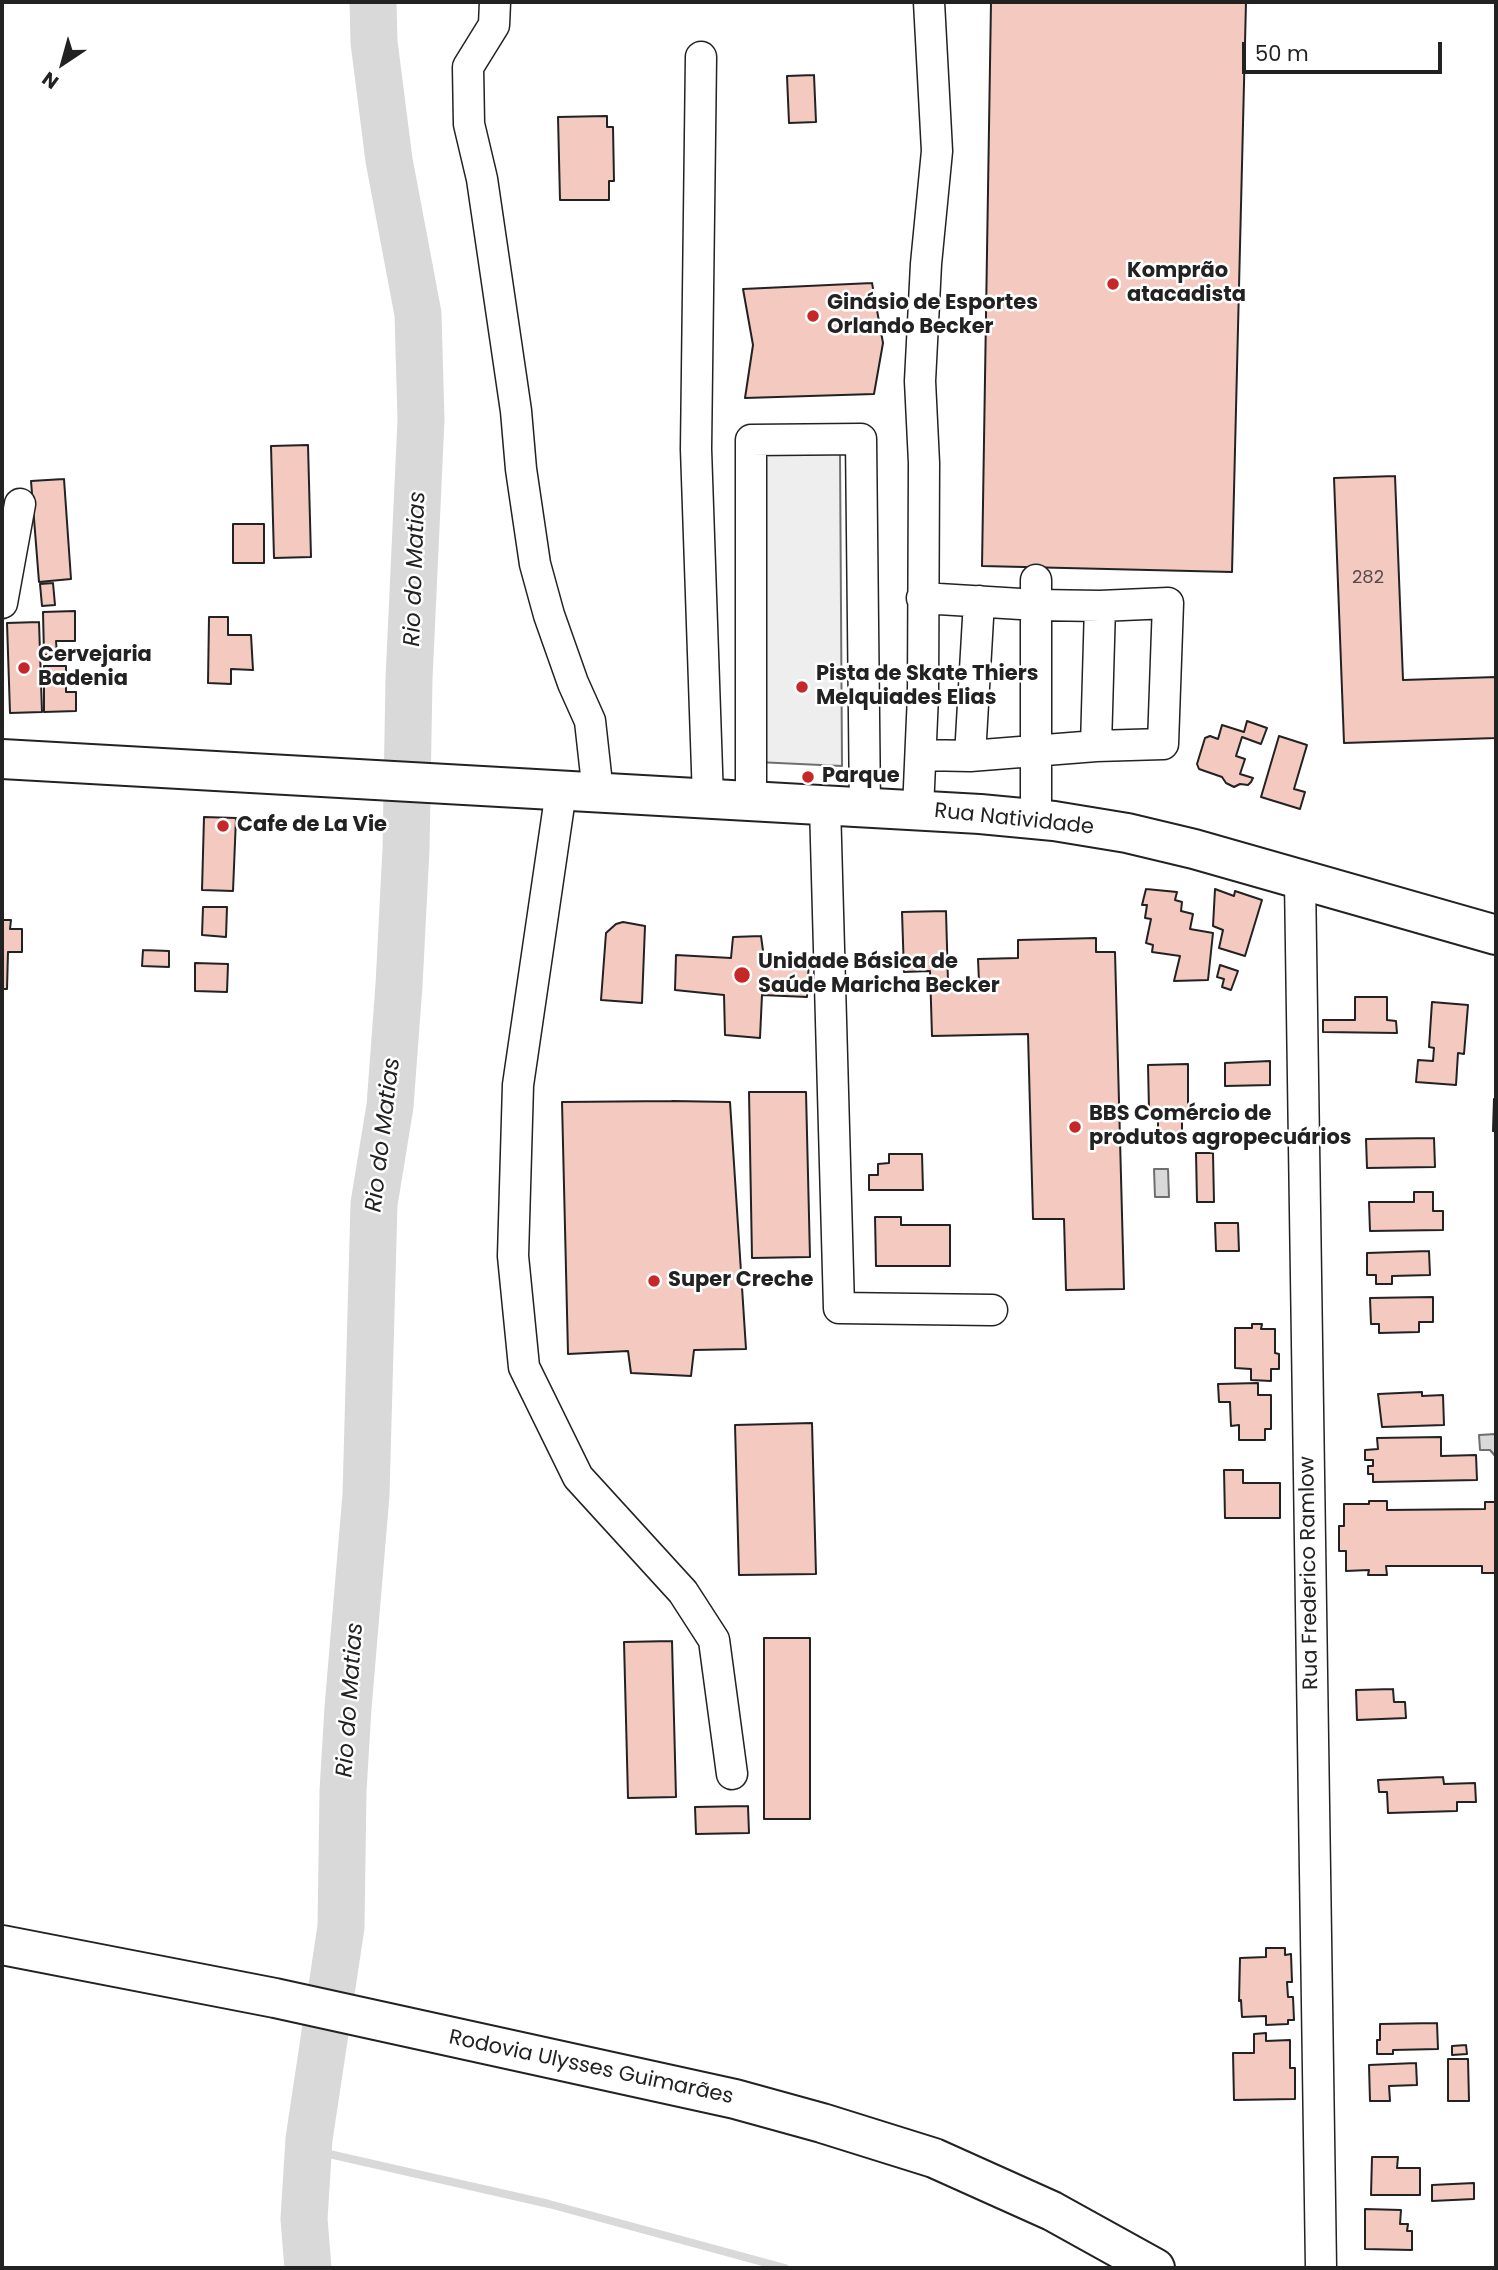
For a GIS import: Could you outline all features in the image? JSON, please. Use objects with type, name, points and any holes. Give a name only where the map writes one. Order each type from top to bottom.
[{"type":"main road","name":"Rua Natividade","points":[[2,759],[918,810],[1036,819],[1127,833],[1496,935]]},
{"type":"main road","name":"Rodovia Ulysses Guimarães","points":[[2,1945],[275,1998],[735,2099],[822,2123],[934,2158],[1052,2211],[1155,2268]]},
{"type":"street","points":[[495,2],[494,25],[468,67],[469,124],[482,179],[535,564],[549,615],[573,683],[590,721],[580,792],[517,1085],[513,1256],[524,1367],[578,1477],[683,1592],[714,1640],[732,1774]]},
{"type":"street","points":[[918,810],[924,463],[920,381],[926,264],[937,151],[929,2]]},
{"type":"street","points":[[701,57],[696,449],[708,799]]},
{"type":"street","points":[[751,801],[751,440],[861,439],[865,808]]},
{"type":"street","points":[[2,603],[20,504]]},
{"type":"street","points":[[921,755],[970,756],[1096,746],[1163,744],[1168,603],[1100,606],[1037,593],[979,601],[922,598]]},
{"type":"street","points":[[1036,819],[1037,593]]},
{"type":"street","points":[[970,756],[979,601]]},
{"type":"street","points":[[1096,746],[1100,606]]},
{"type":"street","points":[[825,805],[839,1308],[992,1310]]},
{"type":"street","name":"Rua Frederico Ramlow","points":[[1300,880],[1321,2267]]},
{"type":"shaded area","points":[[762,450],[840,451],[842,766],[757,762]]},
{"type":"shaded area","points":[[1154,1169],[1168,1169],[1169,1197],[1155,1197]]},
{"type":"shaded area","points":[[1496,1434],[1496,1457],[1490,1450],[1480,1450],[1479,1435]]},
{"type":"building","name":"Komprão atacadista","points":[[991,2],[1246,2],[1232,572],[982,566]]},
{"type":"building","points":[[814,75],[816,122],[789,123],[787,76]]},
{"type":"building","points":[[607,116],[607,127],[613,127],[614,181],[609,181],[609,200],[560,200],[558,117]]},
{"type":"building","name":"Ginásio de Esportes Orlando Becker","points":[[872,283],[883,343],[874,394],[745,398],[753,345],[743,289]]},
{"type":"building","points":[[308,445],[311,557],[274,558],[271,446]]},
{"type":"building","points":[[1395,476],[1403,680],[1496,677],[1496,738],[1344,743],[1334,478]]},
{"type":"building","points":[[64,479],[71,579],[39,582],[31,481]]},
{"type":"building","points":[[233,524],[264,524],[264,563],[233,563]]},
{"type":"building","points":[[53,583],[55,605],[42,606],[40,584]]},
{"type":"building","points":[[75,611],[75,641],[56,641],[57,654],[44,655],[43,612]]},
{"type":"building","points":[[209,617],[228,617],[228,635],[251,635],[253,670],[231,669],[231,684],[208,683]]},
{"type":"building","name":"Cervejaria Badenia","points":[[39,622],[42,712],[10,713],[7,623]]},
{"type":"building","points":[[44,666],[66,666],[66,692],[76,692],[76,711],[44,712]]},
{"type":"building","points":[[1247,721],[1267,728],[1261,744],[1242,737],[1236,756],[1245,759],[1240,774],[1253,778],[1248,785],[1240,784],[1234,787],[1222,777],[1199,769],[1197,764],[1205,738],[1210,736],[1218,739],[1222,725],[1244,732]]},
{"type":"building","points":[[1279,736],[1307,745],[1294,789],[1305,792],[1300,809],[1261,797]]},
{"type":"building","points":[[204,817],[236,818],[233,891],[202,890]]},
{"type":"building","points":[[1146,889],[1177,892],[1175,900],[1182,902],[1181,911],[1193,914],[1190,929],[1213,933],[1208,980],[1174,981],[1180,956],[1152,952],[1153,945],[1146,943],[1151,919],[1145,918],[1147,905],[1142,905]]},
{"type":"building","points":[[1215,889],[1234,896],[1235,891],[1262,900],[1245,956],[1219,948],[1223,930],[1213,926]]},
{"type":"building","points":[[203,907],[227,907],[226,937],[202,935]]},
{"type":"building","name":"BBS Comércio de produtos agropecuários","points":[[946,911],[948,982],[979,982],[978,959],[1018,958],[1018,940],[1096,938],[1096,952],[1115,952],[1124,1289],[1066,1290],[1064,1219],[1033,1219],[1028,1034],[932,1036],[930,971],[904,972],[902,912]]},
{"type":"building","points":[[2,920],[11,920],[10,929],[22,929],[22,952],[8,952],[7,989],[2,989]]},
{"type":"building","points":[[623,922],[645,926],[642,1003],[601,1000],[606,933],[616,924]]},
{"type":"building","name":"Unidade Básica de Saúde Maricha Becker","points":[[761,936],[764,958],[809,960],[807,997],[762,995],[760,1038],[725,1035],[724,995],[675,990],[676,955],[731,958],[733,937]]},
{"type":"building","points":[[143,950],[169,951],[169,967],[142,966]]},
{"type":"building","points":[[195,963],[228,964],[227,992],[195,991]]},
{"type":"building","points":[[1220,965],[1238,971],[1231,990],[1222,987],[1224,979],[1217,977]]},
{"type":"building","points":[[1355,997],[1387,997],[1387,1020],[1396,1021],[1397,1033],[1323,1032],[1323,1020],[1355,1020]]},
{"type":"building","points":[[1432,1002],[1468,1005],[1464,1054],[1458,1053],[1456,1085],[1416,1082],[1418,1060],[1433,1061],[1434,1048],[1429,1047]]},
{"type":"building","points":[[1270,1061],[1270,1085],[1225,1086],[1225,1063]]},
{"type":"building","points":[[1188,1064],[1188,1111],[1182,1111],[1182,1135],[1158,1135],[1158,1110],[1149,1110],[1148,1065]]},
{"type":"building","points":[[749,1092],[806,1092],[810,1257],[752,1258]]},
{"type":"building","points":[[1496,1099],[1496,1131],[1493,1131]]},
{"type":"building","name":"Super Creche","points":[[562,1102],[730,1102],[746,1349],[694,1350],[691,1376],[631,1373],[628,1351],[568,1354]]},
{"type":"building","points":[[1434,1138],[1435,1167],[1367,1168],[1366,1139]]},
{"type":"building","points":[[1196,1153],[1213,1153],[1214,1202],[1197,1202]]},
{"type":"building","points":[[889,1154],[922,1154],[923,1190],[869,1190],[869,1175],[878,1175],[878,1164],[889,1163]]},
{"type":"building","points":[[1414,1192],[1433,1192],[1433,1211],[1443,1211],[1443,1230],[1370,1231],[1369,1202],[1414,1202]]},
{"type":"building","points":[[875,1217],[901,1217],[901,1225],[950,1225],[950,1266],[876,1266]]},
{"type":"building","points":[[1215,1223],[1238,1223],[1239,1251],[1216,1251]]},
{"type":"building","points":[[1429,1251],[1430,1275],[1392,1276],[1392,1284],[1376,1284],[1376,1275],[1367,1275],[1367,1253]]},
{"type":"building","points":[[1433,1297],[1433,1322],[1419,1322],[1419,1332],[1379,1333],[1379,1324],[1371,1324],[1370,1298]]},
{"type":"building","points":[[1252,1324],[1262,1324],[1261,1329],[1275,1329],[1275,1353],[1279,1354],[1279,1369],[1271,1369],[1271,1381],[1251,1380],[1251,1369],[1235,1368],[1235,1328],[1252,1328]]},
{"type":"building","points":[[1258,1383],[1258,1395],[1271,1395],[1271,1429],[1265,1429],[1265,1440],[1239,1440],[1239,1425],[1231,1426],[1230,1402],[1219,1402],[1218,1384]]},
{"type":"building","points":[[1422,1392],[1422,1396],[1443,1395],[1444,1425],[1382,1427],[1378,1394]]},
{"type":"building","points":[[812,1423],[816,1574],[739,1575],[735,1425]]},
{"type":"building","points":[[1441,1437],[1441,1456],[1476,1455],[1477,1480],[1373,1482],[1373,1474],[1368,1474],[1368,1466],[1373,1466],[1373,1460],[1365,1460],[1365,1450],[1378,1449],[1377,1438]]},
{"type":"building","points":[[1224,1470],[1243,1470],[1243,1483],[1280,1483],[1280,1518],[1225,1518]]},
{"type":"building","points":[[1369,1501],[1387,1501],[1387,1510],[1485,1509],[1485,1502],[1496,1502],[1496,1573],[1482,1573],[1482,1566],[1386,1566],[1387,1575],[1368,1575],[1369,1570],[1346,1571],[1346,1551],[1339,1551],[1339,1526],[1344,1526],[1344,1504],[1369,1504]]},
{"type":"building","points":[[764,1638],[810,1638],[810,1819],[764,1819]]},
{"type":"building","points":[[672,1641],[676,1797],[628,1798],[624,1642]]},
{"type":"building","points":[[1393,1689],[1394,1702],[1405,1702],[1406,1718],[1357,1720],[1356,1690]]},
{"type":"building","points":[[1443,1777],[1444,1784],[1475,1783],[1476,1802],[1457,1802],[1457,1811],[1388,1813],[1387,1792],[1379,1792],[1378,1780]]},
{"type":"building","points":[[748,1806],[749,1833],[696,1834],[695,1807]]},
{"type":"building","points":[[1266,1948],[1285,1948],[1285,1955],[1291,1954],[1292,1982],[1287,1982],[1288,1997],[1293,1997],[1294,2020],[1288,2020],[1288,2024],[1266,2025],[1266,2016],[1242,2017],[1241,2000],[1239,2001],[1240,1958],[1266,1957]]},
{"type":"building","points":[[1437,2023],[1438,2049],[1393,2050],[1393,2054],[1377,2054],[1380,2024]]},
{"type":"building","points":[[1266,2033],[1266,2041],[1290,2040],[1290,2068],[1295,2068],[1295,2099],[1234,2100],[1233,2053],[1254,2053],[1254,2034]]},
{"type":"building","points":[[1466,2045],[1467,2054],[1452,2055],[1452,2046]]},
{"type":"building","points":[[1448,2059],[1468,2059],[1469,2101],[1448,2101]]},
{"type":"building","points":[[1416,2063],[1417,2085],[1389,2086],[1390,2101],[1370,2101],[1369,2065]]},
{"type":"building","points":[[1372,2157],[1398,2157],[1397,2168],[1420,2168],[1420,2195],[1371,2195]]},
{"type":"building","points":[[1474,2183],[1474,2199],[1432,2201],[1432,2185]]},
{"type":"building","points":[[1365,2209],[1401,2210],[1400,2224],[1408,2224],[1407,2231],[1412,2231],[1412,2250],[1365,2249]]},
{"type":"waterway","name":"Rio do Matias","points":[[308,2268],[304,2219],[309,2139],[341,1927],[343,1791],[366,1495],[374,1204],[390,1106],[399,985],[421,420],[418,314],[389,160],[374,42],[373,2]]},
{"type":"waterway","points":[[309,2139],[329,2154],[549,2204],[785,2268]]},
{"type":"place","name":"Komprão atacadista","points":[[1113,284]]},
{"type":"place","name":"Ginásio de Esportes Orlando Becker","points":[[813,316]]},
{"type":"place","name":"Cervejaria Badenia","points":[[24,668]]},
{"type":"place","name":"Pista de Skate Thiers Melquiades Elias","points":[[802,687]]},
{"type":"place","name":"Parque","points":[[808,777]]},
{"type":"place","name":"Cafe de La Vie","points":[[223,826]]},
{"type":"place","name":"Unidade Básica de Saúde Maricha Becker","points":[[742,975]]},
{"type":"place","name":"BBS Comércio de produtos agropecuários","points":[[1075,1127]]},
{"type":"place","name":"Super Creche","points":[[654,1281]]}]
